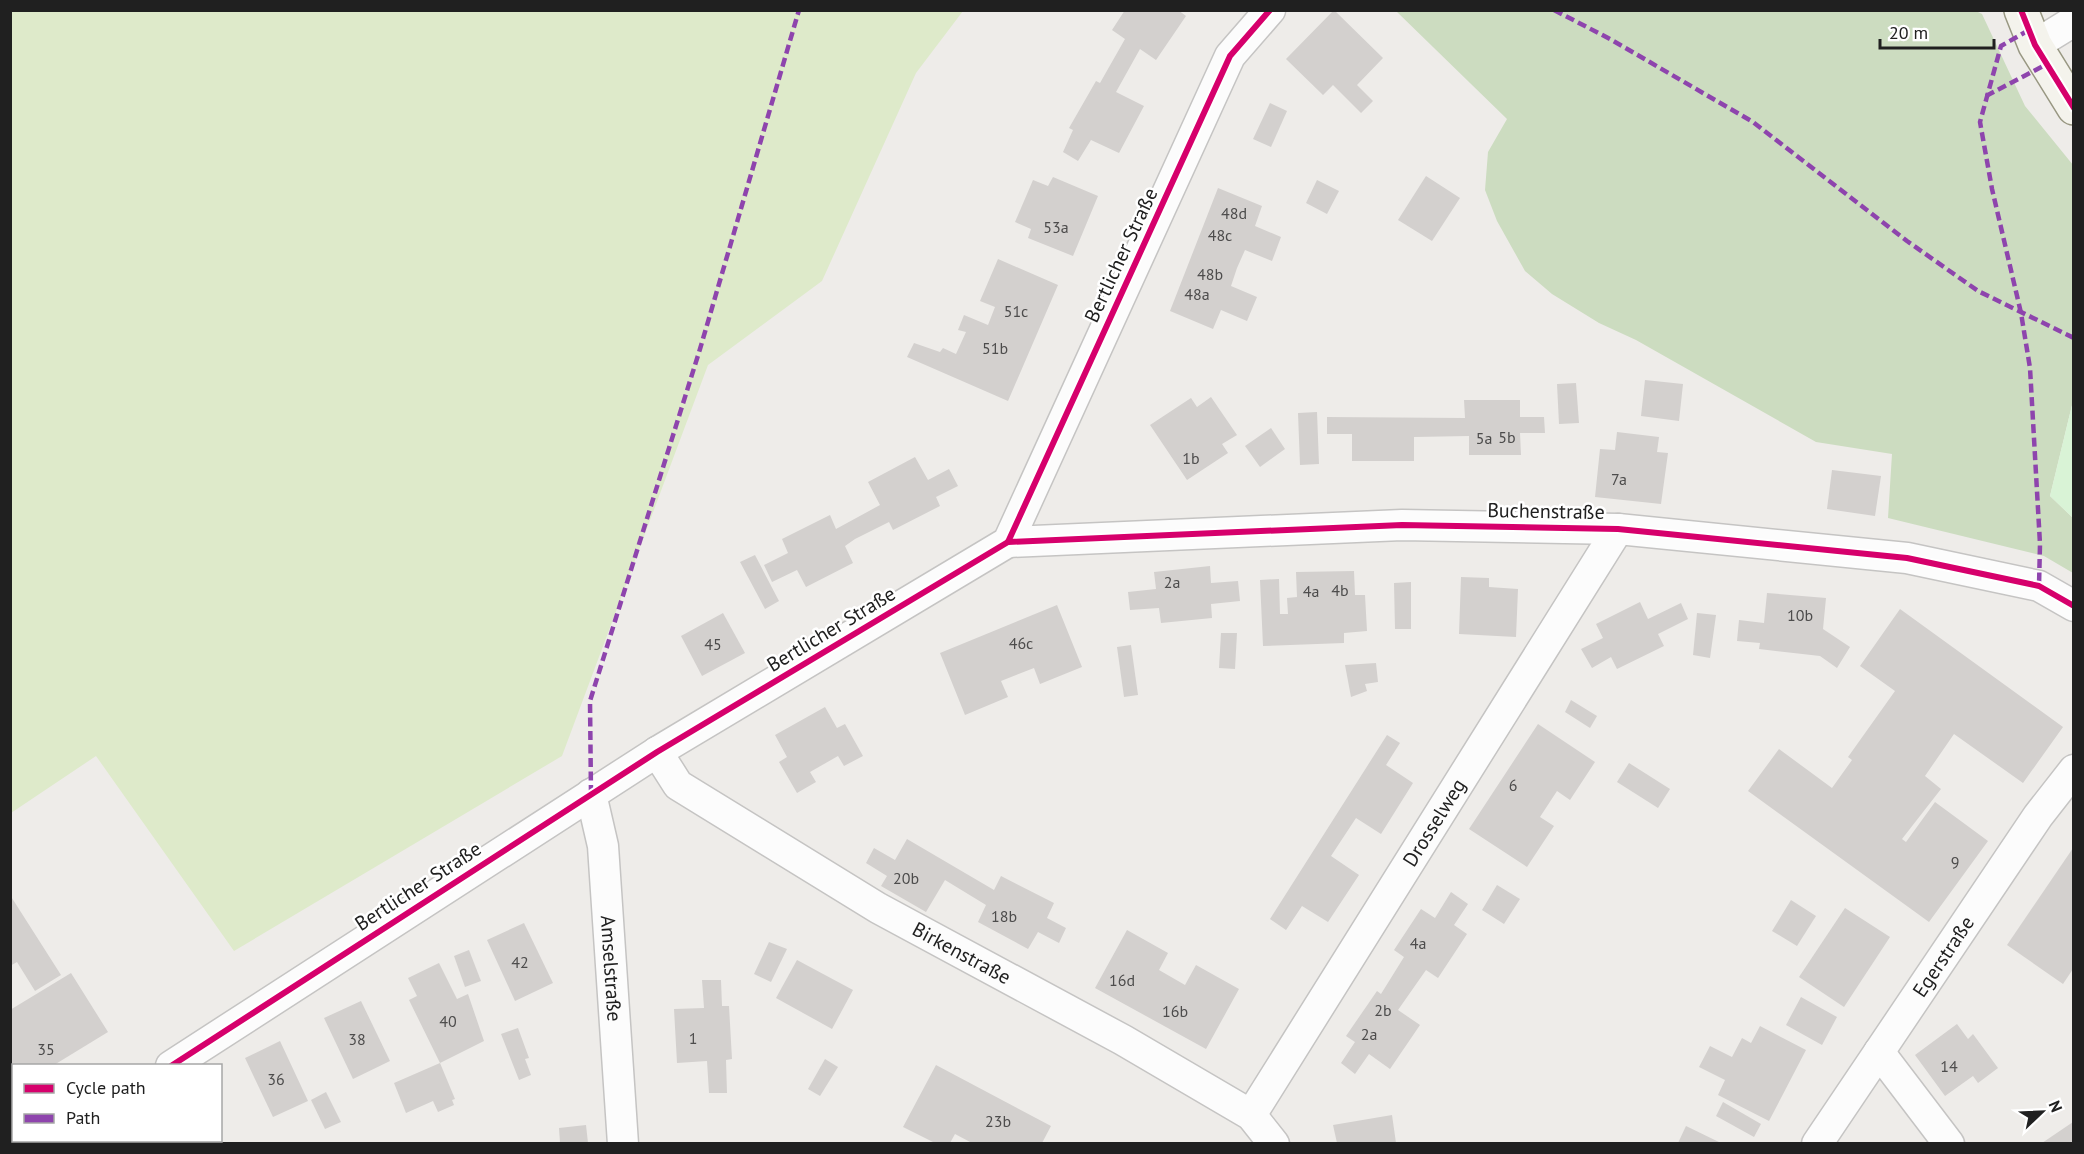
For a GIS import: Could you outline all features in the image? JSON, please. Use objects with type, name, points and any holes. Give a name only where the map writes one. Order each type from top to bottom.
[{"type":"street","name":"Bertlicher Straße","points":[[173,1064],[657,752],[1008,542],[1230,56],[1270,10]]},
{"type":"street","points":[[2021,10],[2035,45],[2073,108]]},
{"type":"street","points":[[2035,45],[2073,21]]},
{"type":"street","name":"Buchenstraße","points":[[1008,542],[1402,525],[1618,529],[1907,558],[2039,586],[2073,606]]},
{"type":"street","name":"Drosselweg","points":[[1251,1115],[1618,529]]},
{"type":"street","name":"Birkenstraße","points":[[657,752],[678,785],[878,908],[1124,1040],[1251,1115],[1274,1143]]},
{"type":"street","name":"Egerstraße","points":[[1817,1143],[2038,816],[2073,770]]},
{"type":"street","name":"Amselstraße","points":[[591,794],[603,846],[623,1143]]},
{"type":"street","points":[[1879,1052],[1949,1143]]},
{"type":"green space","points":[[11,10],[963,11],[916,73],[822,281],[708,365],[562,756],[234,951],[96,756],[11,813]]},
{"type":"green space","points":[[1974,10],[1982,14],[2025,106],[2073,165],[2073,401],[2050,496],[2073,518],[2073,573],[2044,556],[1888,518],[1892,454],[1816,442],[1636,340],[1599,323],[1552,294],[1525,271],[1497,221],[1485,190],[1488,152],[1507,119],[1396,11]]},
{"type":"green space","points":[[2073,401],[2073,518],[2050,496]]},
{"type":"building","points":[[1125,10],[1178,10],[1186,16],[1156,60],[1140,49],[1116,92],[1144,106],[1119,153],[1091,140],[1078,161],[1063,152],[1073,130],[1069,128],[1096,81],[1100,83],[1125,39],[1112,30]]},
{"type":"building","points":[[1334,10],[1383,58],[1357,85],[1373,101],[1361,113],[1333,85],[1323,95],[1286,59]]},
{"type":"building","points":[[1270,103],[1287,111],[1271,147],[1253,139]]},
{"type":"building","points":[[1426,176],[1460,198],[1432,241],[1398,220]]},
{"type":"building","points":[[1053,177],[1098,196],[1073,256],[1028,238],[1031,229],[1015,222],[1033,180],[1048,186]]},
{"type":"building","points":[[1317,180],[1339,191],[1327,214],[1306,203]]},
{"type":"building","points":[[1218,188],[1262,206],[1255,226],[1281,237],[1272,261],[1245,250],[1237,268],[1231,286],[1257,297],[1247,321],[1221,310],[1213,329],[1170,311]]},
{"type":"building","points":[[998,259],[1058,285],[1008,401],[907,357],[914,343],[940,352],[943,348],[956,354],[966,332],[958,330],[964,315],[988,325],[995,307],[980,301]]},
{"type":"building","points":[[1645,380],[1683,384],[1679,421],[1641,416]]},
{"type":"building","points":[[1576,383],[1579,423],[1559,424],[1557,384]]},
{"type":"building","points":[[1211,397],[1237,435],[1222,444],[1228,453],[1187,480],[1150,425],[1191,398],[1197,407]]},
{"type":"building","points":[[1464,400],[1520,400],[1520,417],[1544,417],[1545,433],[1520,433],[1521,455],[1469,455],[1469,436],[1414,437],[1414,461],[1352,461],[1352,434],[1327,434],[1327,417],[1465,418]]},
{"type":"building","points":[[1317,412],[1319,464],[1300,465],[1298,413]]},
{"type":"building","points":[[1271,428],[1285,449],[1260,467],[1245,446]]},
{"type":"building","points":[[1617,432],[1659,437],[1657,452],[1668,453],[1661,504],[1595,497],[1600,449],[1615,450]]},
{"type":"building","points":[[915,457],[928,480],[949,469],[958,486],[936,497],[940,506],[893,530],[889,522],[855,539],[845,546],[853,563],[806,587],[797,570],[772,582],[764,565],[788,553],[782,539],[830,515],[836,529],[880,505],[868,482]]},
{"type":"building","points":[[1832,470],[1881,476],[1875,516],[1827,509]]},
{"type":"building","points":[[755,555],[779,601],[765,609],[740,562]]},
{"type":"building","points":[[1210,566],[1211,583],[1238,581],[1240,601],[1211,604],[1212,618],[1161,623],[1159,608],[1130,610],[1128,592],[1156,589],[1154,572]]},
{"type":"building","points":[[1354,571],[1355,595],[1365,595],[1367,631],[1344,633],[1344,643],[1263,646],[1260,580],[1279,579],[1280,614],[1288,614],[1287,598],[1297,597],[1296,572]]},
{"type":"building","points":[[1461,577],[1489,578],[1489,587],[1518,589],[1516,637],[1459,634]]},
{"type":"building","points":[[1411,582],[1411,629],[1395,629],[1394,583]]},
{"type":"building","points":[[1767,593],[1826,598],[1823,629],[1850,647],[1837,668],[1820,656],[1759,649],[1760,643],[1737,641],[1739,620],[1764,623]]},
{"type":"building","points":[[1640,602],[1648,619],[1681,603],[1688,619],[1658,634],[1664,646],[1617,669],[1611,657],[1592,668],[1581,649],[1603,638],[1596,624]]},
{"type":"building","points":[[1057,605],[1082,667],[1040,684],[1034,668],[1001,681],[1008,697],[965,715],[940,653]]},
{"type":"building","points":[[1900,609],[2063,727],[2023,783],[1954,734],[1925,776],[1941,789],[1902,839],[1906,842],[1935,802],[1988,841],[1929,922],[1748,791],[1779,749],[1832,788],[1852,760],[1848,757],[1895,691],[1860,666]]},
{"type":"building","points":[[723,613],[745,653],[702,676],[681,636]]},
{"type":"building","points":[[1697,613],[1716,615],[1710,658],[1693,655]]},
{"type":"building","points":[[1221,633],[1237,633],[1235,669],[1219,668]]},
{"type":"building","points":[[1131,645],[1138,695],[1124,697],[1117,647]]},
{"type":"building","points":[[1376,663],[1378,682],[1365,684],[1367,691],[1351,697],[1345,665]]},
{"type":"building","points":[[1571,700],[1597,716],[1590,728],[1565,712]]},
{"type":"building","points":[[825,707],[837,728],[845,724],[863,756],[844,766],[838,756],[810,772],[816,782],[797,793],[779,762],[787,757],[775,735]]},
{"type":"building","points":[[1538,724],[1595,762],[1570,800],[1557,791],[1540,817],[1554,826],[1527,867],[1469,829]]},
{"type":"building","points":[[1387,735],[1400,743],[1386,765],[1413,783],[1381,834],[1356,818],[1331,856],[1359,875],[1328,922],[1302,906],[1286,930],[1270,919]]},
{"type":"building","points":[[1629,763],[1670,789],[1658,808],[1617,782]]},
{"type":"building","points":[[907,839],[994,890],[1001,876],[1054,903],[1047,918],[1066,928],[1059,943],[1038,932],[1028,949],[978,922],[986,905],[945,880],[926,912],[881,886],[887,876],[866,863],[874,848],[895,860]]},
{"type":"building","points":[[2073,848],[2073,969],[2063,984],[2007,945]]},
{"type":"building","points":[[1497,885],[1520,899],[1504,924],[1482,910]]},
{"type":"building","points":[[1451,892],[1468,904],[1454,925],[1467,934],[1438,978],[1426,970],[1398,1010],[1420,1025],[1390,1069],[1369,1054],[1355,1074],[1341,1063],[1355,1042],[1346,1036],[1377,991],[1381,994],[1404,957],[1394,950],[1421,909],[1435,918]]},
{"type":"building","points":[[10,895],[61,975],[35,991],[17,962],[10,966]]},
{"type":"building","points":[[1791,900],[1816,916],[1797,946],[1772,931]]},
{"type":"building","points":[[1845,908],[1890,937],[1844,1007],[1799,977]]},
{"type":"building","points":[[524,923],[553,983],[515,1001],[487,940]]},
{"type":"building","points":[[1127,930],[1168,953],[1159,970],[1185,985],[1196,965],[1239,989],[1206,1049],[1095,988]]},
{"type":"building","points":[[769,942],[787,949],[771,982],[754,974]]},
{"type":"building","points":[[469,950],[481,981],[465,987],[454,956]]},
{"type":"building","points":[[797,960],[853,990],[832,1029],[776,998]]},
{"type":"building","points":[[439,963],[457,999],[468,994],[484,1041],[440,1063],[409,1000],[417,996],[408,978]]},
{"type":"building","points":[[71,973],[108,1032],[56,1064],[12,1064],[12,1092],[10,1092],[10,1010]]},
{"type":"building","points":[[702,980],[721,980],[722,1006],[729,1006],[732,1059],[726,1060],[727,1093],[709,1093],[707,1061],[677,1063],[674,1009],[704,1008]]},
{"type":"building","points":[[1801,997],[1837,1017],[1822,1045],[1786,1025]]},
{"type":"building","points":[[361,1001],[390,1061],[353,1079],[324,1018]]},
{"type":"building","points":[[1957,1024],[1968,1039],[1973,1034],[1998,1068],[1978,1083],[1973,1076],[1945,1096],[1915,1055]]},
{"type":"building","points":[[1760,1026],[1806,1050],[1769,1121],[1718,1095],[1725,1080],[1699,1067],[1710,1046],[1732,1057],[1742,1038],[1751,1043]]},
{"type":"building","points":[[518,1028],[529,1058],[525,1059],[531,1075],[519,1080],[501,1034]]},
{"type":"building","points":[[280,1041],[308,1101],[273,1117],[245,1058]]},
{"type":"building","points":[[825,1059],[838,1067],[820,1096],[808,1089]]},
{"type":"building","points":[[440,1063],[455,1099],[452,1100],[454,1105],[438,1112],[433,1101],[406,1113],[394,1083]]},
{"type":"building","points":[[936,1065],[1051,1126],[1042,1143],[972,1143],[955,1134],[950,1143],[935,1143],[903,1127]]},
{"type":"building","points":[[326,1092],[341,1122],[325,1129],[311,1100]]},
{"type":"building","points":[[1723,1102],[1761,1124],[1754,1137],[1716,1116]]},
{"type":"building","points":[[1392,1115],[1396,1143],[1337,1143],[1333,1125]]},
{"type":"building","points":[[2073,1122],[2073,1143],[2042,1143]]},
{"type":"building","points":[[586,1125],[588,1143],[560,1143],[559,1128]]},
{"type":"building","points":[[1686,1126],[1721,1143],[1678,1143]]},
{"type":"building","points":[[206,1142],[207,1143],[151,1143]]},
{"type":"marked path","points":[[591,794],[590,701],[700,349],[799,10]]},
{"type":"marked path","points":[[1554,10],[1610,39],[1753,122],[1907,241],[1978,291],[2074,338]]},
{"type":"marked path","points":[[2029,30],[2001,46],[1980,122],[1992,189],[2021,313],[2030,368],[2040,544],[2039,586]]},
{"type":"marked path","points":[[1986,96],[2047,64]]},
{"type":"cycle path","points":[[174,1064],[657,752],[1008,542],[1230,56],[1270,10]]},
{"type":"cycle path","points":[[2021,10],[2035,45],[2074,108]]},
{"type":"cycle path","points":[[1008,542],[1402,525],[1618,529],[1907,558],[2039,586],[2074,606]]}]
